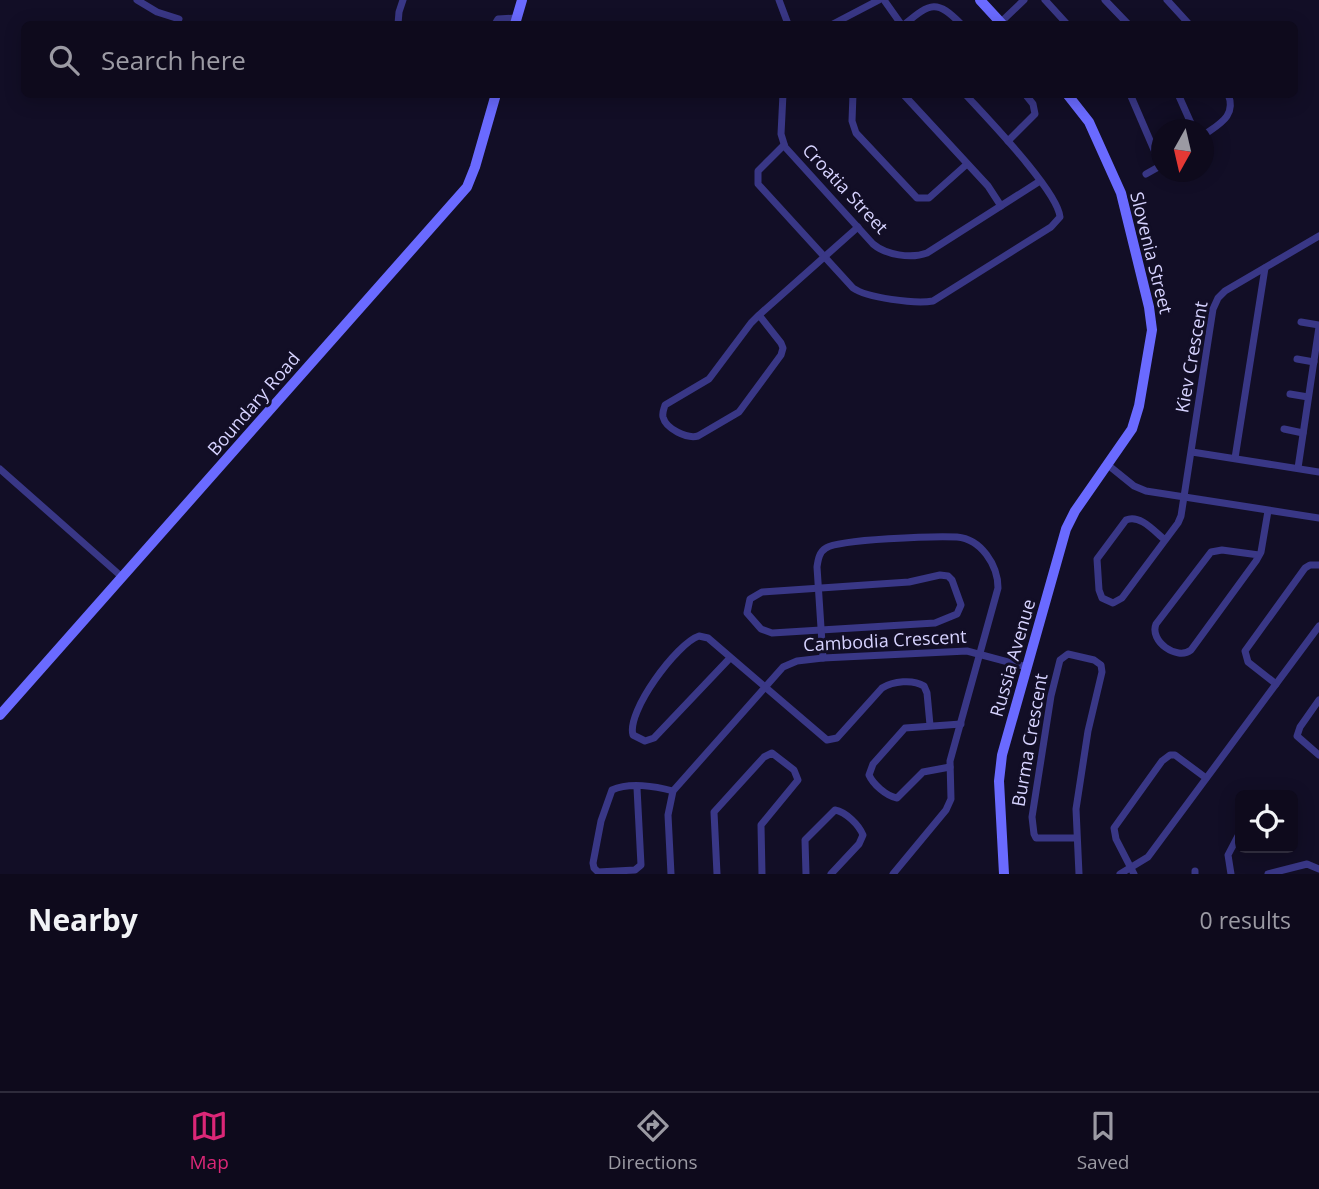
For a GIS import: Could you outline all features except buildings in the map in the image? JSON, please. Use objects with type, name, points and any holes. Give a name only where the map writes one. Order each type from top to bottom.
[{"type":"street","points":[[138,0],[157,12],[179,19]]},
{"type":"street","points":[[398,21],[404,0]]},
{"type":"street","points":[[495,21],[500,18],[516,21],[522,0]]},
{"type":"street","points":[[779,0],[787,21]]},
{"type":"street","points":[[846,21],[882,0],[900,21]]},
{"type":"street","points":[[980,0],[999,21]]},
{"type":"street","points":[[1003,21],[1024,0]]},
{"type":"street","points":[[1045,0],[1064,21]]},
{"type":"street","points":[[1105,0],[1125,21]]},
{"type":"street","points":[[1167,0],[1186,21]]},
{"type":"street","points":[[907,21],[926,8],[937,6],[946,8],[958,21]]},
{"type":"street","name":"Boundary Road","points":[[0,715],[467,187],[495,98]]},
{"type":"street","name":"Croatia Street","points":[[783,98],[781,134],[784,145],[879,249],[919,256],[1040,181]]},
{"type":"street","points":[[853,98],[852,121],[856,133],[917,198],[929,198],[967,164]]},
{"type":"street","points":[[907,98],[988,186],[1001,206]]},
{"type":"street","points":[[784,145],[759,169],[757,182],[859,292],[926,302],[939,298],[1051,227],[1059,219],[1058,208],[1040,181],[969,98]]},
{"type":"street","points":[[1008,141],[1035,114],[1028,98]]},
{"type":"street","name":"Slovenia Street","points":[[1070,98],[1089,122],[1121,193],[1152,321],[1152,340],[1135,422],[1124,444],[1108,466]]},
{"type":"street","points":[[1132,98],[1151,143]]},
{"type":"street","points":[[1180,98],[1189,119]]},
{"type":"street","points":[[1214,126],[1230,114],[1229,98]]},
{"type":"street","points":[[1146,174],[1151,171]]},
{"type":"street","points":[[759,315],[780,340],[783,349],[740,412],[698,436],[688,438],[665,421],[664,408],[668,402],[709,379],[759,315],[858,227]]},
{"type":"street","name":"Kiev Crescent","points":[[1165,540],[1137,519],[1131,517],[1126,520],[1097,559],[1102,598],[1113,603],[1122,598],[1165,540],[1181,518],[1214,304],[1222,293],[1319,236]]},
{"type":"street","points":[[1236,458],[1265,268]]},
{"type":"street","points":[[1298,468],[1319,326],[1301,322]]},
{"type":"street","points":[[1297,359],[1314,362]]},
{"type":"street","points":[[1290,394],[1308,397]]},
{"type":"street","points":[[1284,429],[1303,433]]},
{"type":"street","points":[[1192,452],[1319,472]]},
{"type":"street","points":[[1108,466],[1143,490],[1319,518]]},
{"type":"street","name":"Russia Avenue","points":[[1004,874],[1000,767],[1067,525],[1108,466]]},
{"type":"street","points":[[0,469],[122,577]]},
{"type":"street","points":[[1259,555],[1222,550],[1211,552],[1156,624],[1153,630],[1155,637],[1176,654],[1189,652],[1259,555],[1263,547],[1268,511]]},
{"type":"street","points":[[823,658],[817,630],[819,555],[823,550],[832,545],[963,537],[977,545],[990,559],[998,580],[997,597],[950,767],[949,806],[893,874]]},
{"type":"street","points":[[1276,684],[1248,662],[1245,651],[1305,568],[1311,564],[1319,565]]},
{"type":"street","points":[[946,575],[952,580],[961,601],[961,608],[957,614],[935,623],[817,630],[766,632],[750,618],[747,609],[752,597],[762,592],[819,587],[909,582],[946,575]]},
{"type":"street","points":[[1120,874],[1133,871],[1148,857],[1319,626]]},
{"type":"street","points":[[730,658],[654,738],[645,741],[634,735],[633,724],[647,692],[677,652],[697,636],[705,637],[730,658],[764,687],[821,735],[832,740],[840,736],[884,687],[891,684],[917,682],[924,686],[928,693],[930,725]]},
{"type":"street","name":"Cambodia Crescent","points":[[673,791],[787,664],[823,658],[960,651],[981,653],[1027,667]]},
{"type":"street","name":"Burma Crescent","points":[[1076,838],[1036,838],[1032,817],[1051,696],[1060,660],[1068,654],[1094,660],[1101,665],[1102,672],[1092,713],[1076,809],[1079,874]]},
{"type":"street","points":[[1319,700],[1300,726],[1297,737],[1319,755]]},
{"type":"street","points":[[950,767],[923,772],[897,798],[887,794],[869,777],[870,768],[907,727],[961,724]]},
{"type":"street","points":[[717,874],[714,812],[764,757],[772,753],[794,770],[798,780],[761,825],[762,874]]},
{"type":"street","points":[[1133,871],[1114,835],[1114,828],[1162,761],[1175,755],[1206,779]]},
{"type":"street","points":[[637,788],[641,865],[635,870],[598,872],[594,868],[601,821],[610,793],[619,787],[656,786],[673,791],[668,815],[671,874]]},
{"type":"street","points":[[806,874],[805,840],[835,810],[842,812],[863,835],[859,844],[831,874]]},
{"type":"street","points":[[1231,874],[1228,855],[1235,842]]},
{"type":"street","points":[[1268,874],[1303,864],[1319,869]]}]
